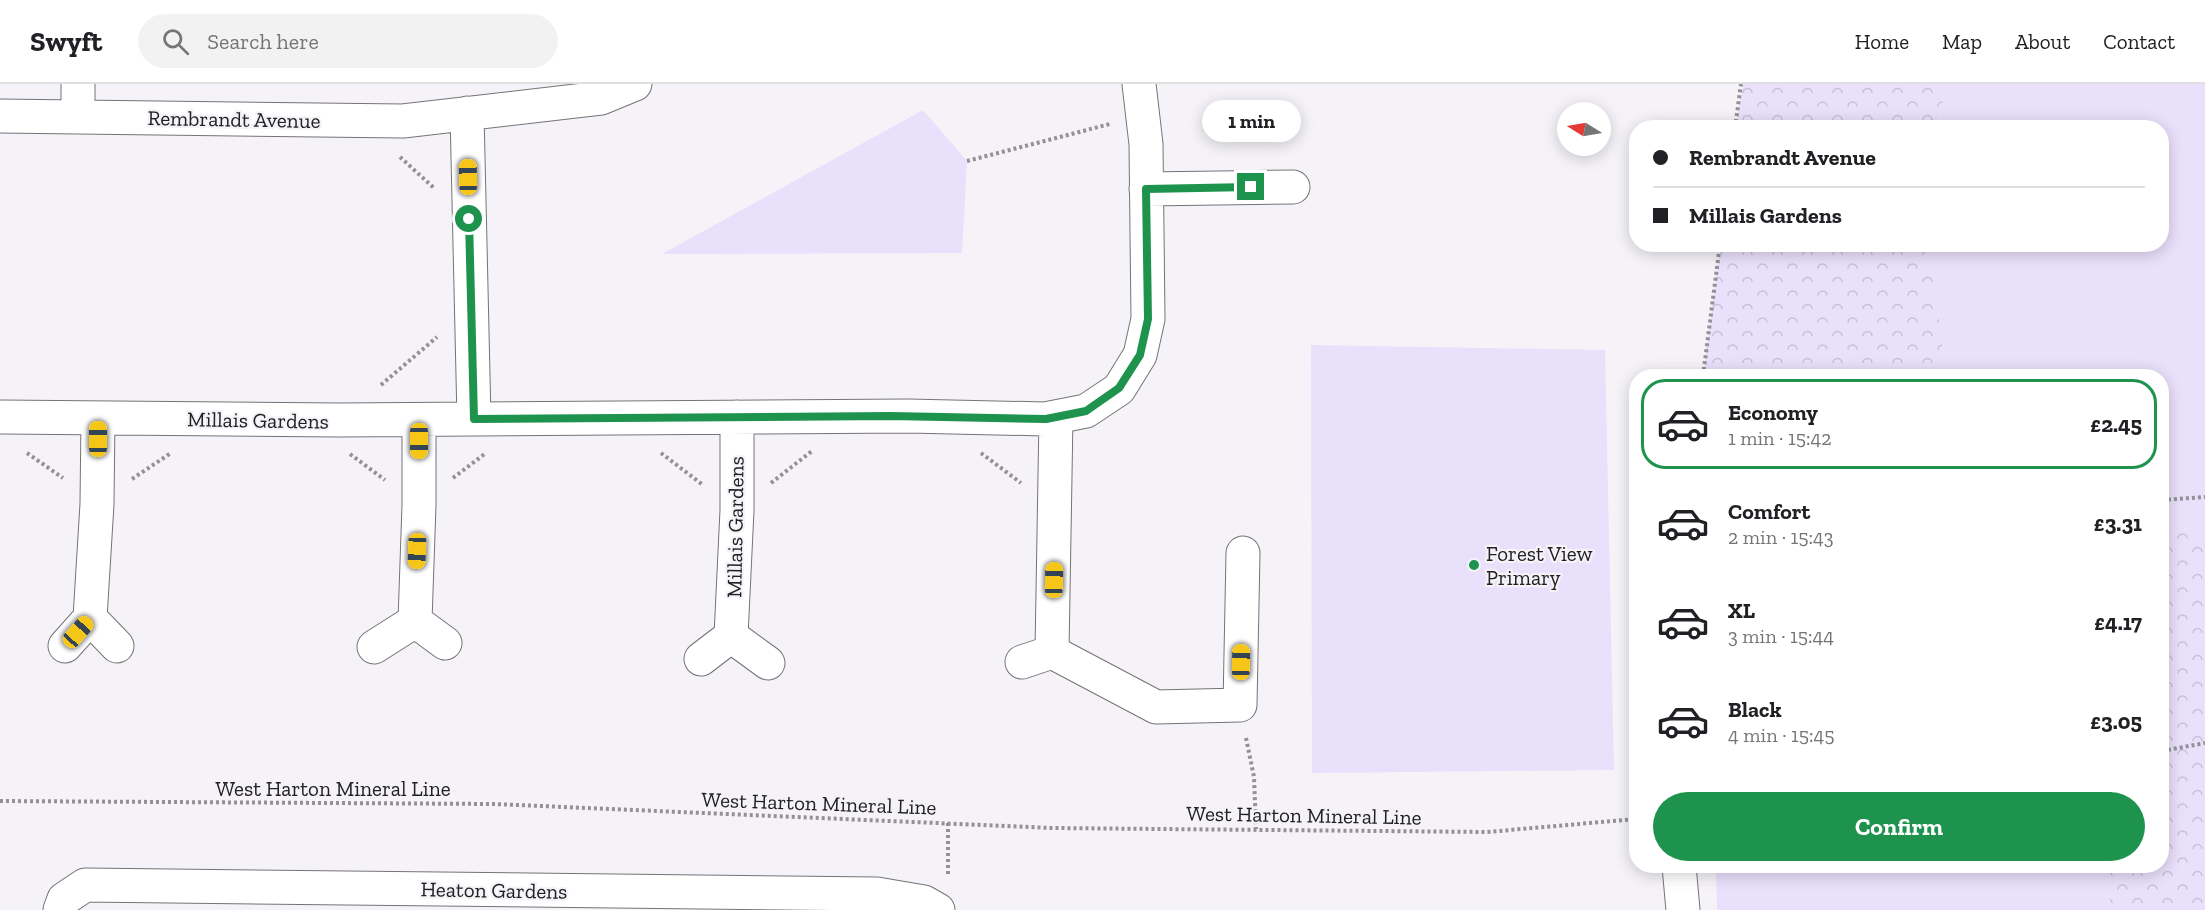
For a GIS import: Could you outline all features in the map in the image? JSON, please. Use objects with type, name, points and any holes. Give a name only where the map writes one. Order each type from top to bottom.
[{"type":"street","points":[[78,84],[78,117]]},
{"type":"street","name":"Rembrandt Avenue","points":[[0,116],[403,120],[602,98],[635,84]]},
{"type":"street","name":"Millais Gardens","points":[[0,417],[419,420],[916,416],[1046,419],[1086,411],[1119,388],[1140,355],[1148,319],[1146,144],[1141,100]]},
{"type":"street","points":[[467,113],[474,419]]},
{"type":"street","points":[[1146,189],[1293,187]]},
{"type":"street","name":"Millais Gardens","points":[[731,636],[737,510],[737,417]]},
{"type":"street","points":[[1052,651],[1056,417]]},
{"type":"street","points":[[65,646],[90,618],[97,504],[98,418]]},
{"type":"street","points":[[415,621],[419,420]]},
{"type":"street","points":[[1022,662],[1052,651],[1156,707],[1240,705],[1243,553]]},
{"type":"street","points":[[90,618],[117,646]]},
{"type":"street","points":[[415,621],[445,643]]},
{"type":"street","points":[[374,647],[415,621]]},
{"type":"street","points":[[701,660],[731,636],[768,663]]},
{"type":"street","points":[[1679,873],[1683,910]]},
{"type":"street","name":"Heaton Gardens","points":[[60,910],[64,899],[85,885],[877,894],[924,902],[938,910]]},
{"type":"path","points":[[1736,120],[1741,84]]},
{"type":"path","points":[[967,161],[1141,100]]},
{"type":"path","points":[[359,120],[469,219]]},
{"type":"path","points":[[1704,369],[1719,252]]},
{"type":"path","points":[[339,420],[471,308]]},
{"type":"path","points":[[980,452],[1055,509]]},
{"type":"path","points":[[2169,500],[2205,497]]},
{"type":"path","points":[[1240,705],[1254,777],[1256,830]]},
{"type":"path","points":[[2169,750],[2205,743]]},
{"type":"path","name":"West Harton Mineral Line","points":[[0,801],[494,804],[1052,828],[1487,832],[1629,820]]},
{"type":"path","points":[[948,823],[948,878]]},
{"type":"green space","points":[[1743,84],[1946,84],[1939,120],[1737,120]]},
{"type":"green space","points":[[1946,84],[2205,84],[2205,527],[2169,532],[2169,369],[1945,369],[1931,252],[2169,252],[2169,120],[1939,120]]},
{"type":"green space","points":[[923,110],[967,161],[962,253],[662,254]]},
{"type":"green space","points":[[1719,252],[1931,252],[1945,369],[1704,369]]},
{"type":"green space","points":[[1311,345],[1605,350],[1614,770],[1312,773]]},
{"type":"green space","points":[[2205,527],[2205,910],[2112,910],[2105,873],[2169,873],[2169,532]]},
{"type":"green space","points":[[1716,873],[2105,873],[2112,910],[1717,910]]},
{"type":"place","name":"Forest View Primary","points":[[1474,565]]},
{"type":"route","points":[[469,219],[474,419],[891,416],[1046,419],[1086,411],[1119,388],[1140,355],[1148,319],[1146,189],[1251,187]]}]
